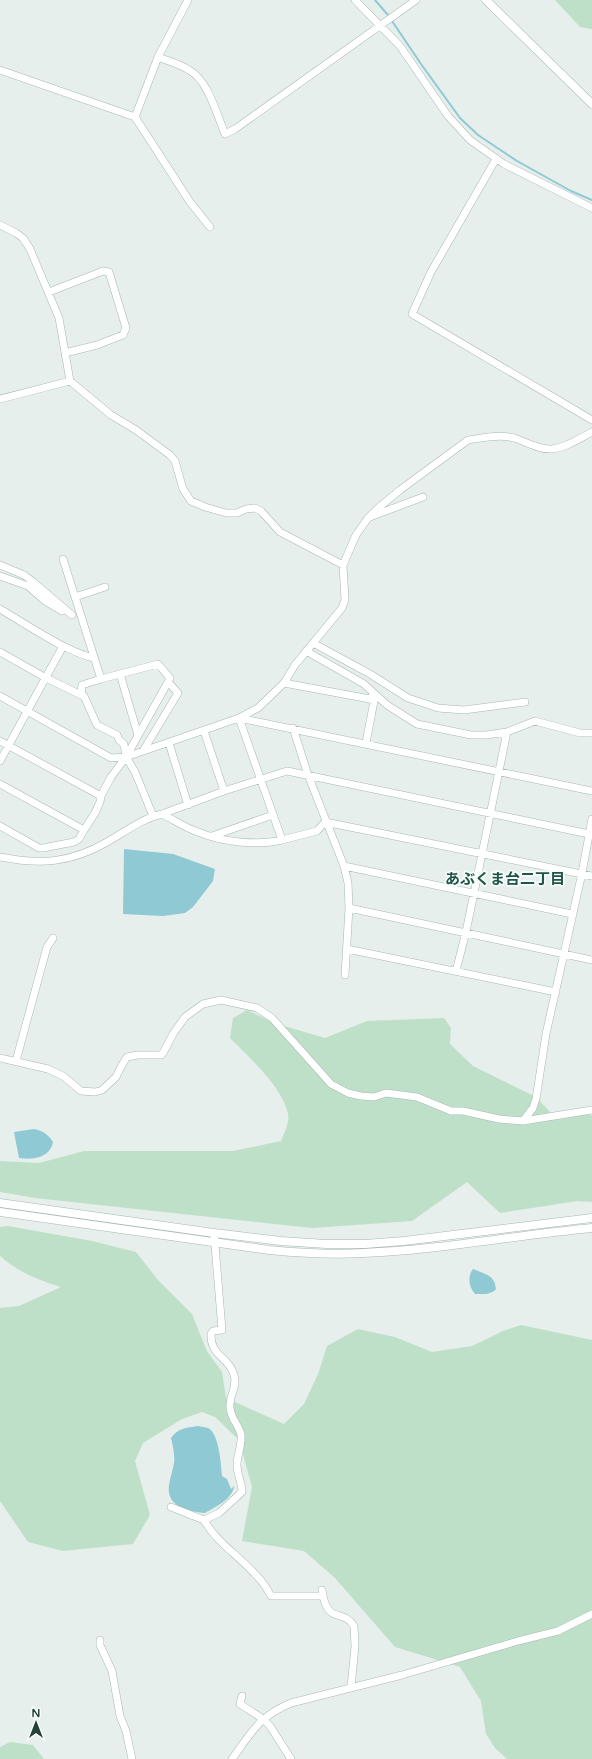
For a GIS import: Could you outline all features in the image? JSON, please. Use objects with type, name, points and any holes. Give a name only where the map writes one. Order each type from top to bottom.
[{"type":"street","points":[[135,117],[158,57],[188,0]]},
{"type":"street","points":[[355,0],[400,46],[448,116],[470,140],[496,159],[592,208]]},
{"type":"street","points":[[158,57],[189,70],[204,84],[225,134],[235,129],[416,0]]},
{"type":"street","points":[[486,0],[592,104]]},
{"type":"street","points":[[0,70],[135,117],[190,202],[210,227]]},
{"type":"street","points":[[496,159],[431,272],[412,314],[592,420]]},
{"type":"street","points":[[0,226],[23,238],[30,249],[59,318],[70,381],[111,415],[136,430],[170,455],[175,461],[183,489],[191,501],[226,513],[237,513],[246,508],[254,508],[261,511],[280,532],[343,565]]},
{"type":"street","points":[[49,292],[103,271],[109,272],[126,328],[123,335],[97,345],[65,354]]},
{"type":"street","points":[[0,399],[70,381]]},
{"type":"street","points":[[0,696],[111,758],[126,757],[239,718],[258,708],[284,683],[295,665],[342,608],[345,600],[343,565],[356,535],[377,508],[468,440],[486,437],[512,438],[542,448],[554,449],[592,432]]},
{"type":"street","points":[[368,518],[423,497]]},
{"type":"street","points":[[63,559],[101,679]]},
{"type":"street","points":[[0,565],[24,575],[72,615],[45,601],[28,586],[0,576]]},
{"type":"street","points":[[75,597],[105,587]]},
{"type":"street","points":[[0,609],[63,646],[87,657],[94,658]]},
{"type":"street","points":[[313,643],[370,674],[408,698],[433,707],[464,710],[525,702]]},
{"type":"street","points":[[0,762],[63,646]]},
{"type":"street","points":[[306,651],[364,684],[372,696],[374,701],[366,743]]},
{"type":"street","points":[[0,652],[46,678],[84,696],[97,725],[117,736],[124,744],[126,757],[135,772],[153,816]]},
{"type":"street","points":[[0,826],[39,848],[74,842],[79,839],[95,813],[110,777],[126,757],[170,678],[158,664],[82,685],[81,695]]},
{"type":"street","points":[[120,674],[138,735]]},
{"type":"street","points":[[143,751],[178,693],[168,682]]},
{"type":"street","points":[[284,683],[372,696],[417,724],[433,729],[471,735],[507,732],[535,721],[573,732],[592,733]]},
{"type":"street","points":[[239,718],[366,743],[592,791]]},
{"type":"street","points":[[239,718],[282,840]]},
{"type":"street","points":[[293,728],[325,822],[344,866],[348,883],[349,908],[345,975]]},
{"type":"street","points":[[204,730],[224,791]]},
{"type":"street","points":[[456,971],[466,932],[507,732]]},
{"type":"street","points":[[0,741],[101,796]]},
{"type":"street","points":[[168,743],[188,804]]},
{"type":"street","points":[[0,857],[27,862],[72,858],[92,850],[153,816],[287,771],[589,834]]},
{"type":"street","points":[[0,784],[84,830]]},
{"type":"street","points":[[162,814],[199,833],[251,843],[267,843],[317,831],[325,822]]},
{"type":"street","points":[[212,836],[273,815]]},
{"type":"street","points":[[523,1121],[533,1108],[536,1099],[546,1034],[582,874],[592,819]]},
{"type":"street","points":[[325,822],[592,876]]},
{"type":"street","points":[[344,866],[572,914]]},
{"type":"street","points":[[349,908],[592,960]]},
{"type":"street","points":[[16,1061],[48,947],[53,938]]},
{"type":"street","points":[[347,949],[556,992]]},
{"type":"street","points":[[0,1058],[48,1069],[63,1076],[81,1091],[95,1092],[102,1090],[116,1077],[127,1057],[138,1055],[161,1055],[178,1025],[185,1017],[203,1004],[222,1000],[257,1008],[272,1018],[331,1084],[348,1093],[374,1097],[386,1092],[417,1097],[451,1111],[462,1111],[499,1119],[523,1121],[592,1110]]},
{"type":"street","points":[[0,1203],[214,1233],[281,1241],[326,1244],[365,1244],[404,1241],[592,1218]]},
{"type":"street","points":[[0,1212],[215,1243],[306,1253],[362,1254],[397,1251],[592,1228]]},
{"type":"street","points":[[204,1520],[219,1513],[242,1492],[237,1467],[241,1444],[240,1434],[233,1420],[230,1403],[236,1388],[236,1380],[230,1367],[214,1350],[211,1341],[211,1334],[213,1331],[222,1330],[214,1233]]},
{"type":"street","points":[[171,1507],[204,1520],[216,1536],[255,1573],[272,1596],[323,1593],[324,1602],[329,1612],[346,1619],[354,1626],[355,1642],[351,1687]]},
{"type":"street","points":[[232,1759],[248,1736],[263,1719],[277,1709],[291,1703],[402,1675],[518,1640],[558,1631],[592,1614]]},
{"type":"street","points":[[100,1640],[112,1672],[118,1711],[131,1749],[132,1759]]},
{"type":"street","points":[[242,1696],[240,1704],[263,1719],[270,1726],[291,1759]]},
{"type":"green space","points":[[555,0],[592,0],[592,29],[580,27]]},
{"type":"green space","points":[[247,1010],[274,1023],[325,1038],[367,1021],[444,1018],[451,1028],[450,1044],[473,1066],[536,1097],[551,1113],[592,1115],[592,1202],[577,1201],[500,1213],[467,1182],[412,1221],[312,1228],[35,1198],[0,1192],[0,1161],[39,1163],[84,1151],[233,1151],[281,1141],[288,1120],[285,1104],[280,1094],[264,1073],[230,1038],[233,1018]]},
{"type":"green space","points":[[8,1226],[92,1241],[136,1252],[158,1280],[192,1314],[207,1351],[222,1372],[226,1398],[284,1424],[304,1404],[318,1374],[327,1346],[358,1329],[395,1337],[432,1352],[472,1346],[503,1331],[521,1325],[592,1340],[592,1759],[507,1759],[495,1748],[486,1734],[481,1701],[460,1667],[395,1647],[335,1578],[304,1551],[242,1541],[252,1487],[239,1440],[215,1417],[202,1412],[182,1419],[143,1443],[135,1461],[150,1515],[133,1544],[63,1551],[28,1542],[0,1501],[0,1308],[19,1306],[61,1287],[29,1275],[14,1267],[0,1256],[0,1227]]},
{"type":"green space","points":[[10,1742],[33,1745],[44,1759],[0,1759],[0,1747]]},
{"type":"water","points":[[124,849],[173,854],[215,869],[213,881],[193,907],[185,913],[163,916],[123,914]]},
{"type":"water","points":[[34,1129],[43,1132],[49,1137],[53,1142],[51,1147],[45,1155],[40,1157],[30,1159],[19,1158],[14,1132]]},
{"type":"water","points":[[473,1269],[489,1276],[494,1281],[496,1289],[489,1293],[475,1294],[471,1288],[469,1279]]},
{"type":"water","points":[[198,1426],[208,1428],[215,1436],[219,1449],[222,1476],[227,1479],[231,1489],[234,1486],[233,1491],[227,1499],[205,1513],[185,1509],[175,1503],[169,1492],[169,1482],[174,1466],[174,1450],[171,1438],[179,1430]]},
{"type":"waterway","points":[[375,0],[388,15],[460,118],[478,135],[517,161],[571,191],[592,200]]},
{"type":"district","name":"あぶくま台二丁目","points":[[505,879]]}]
